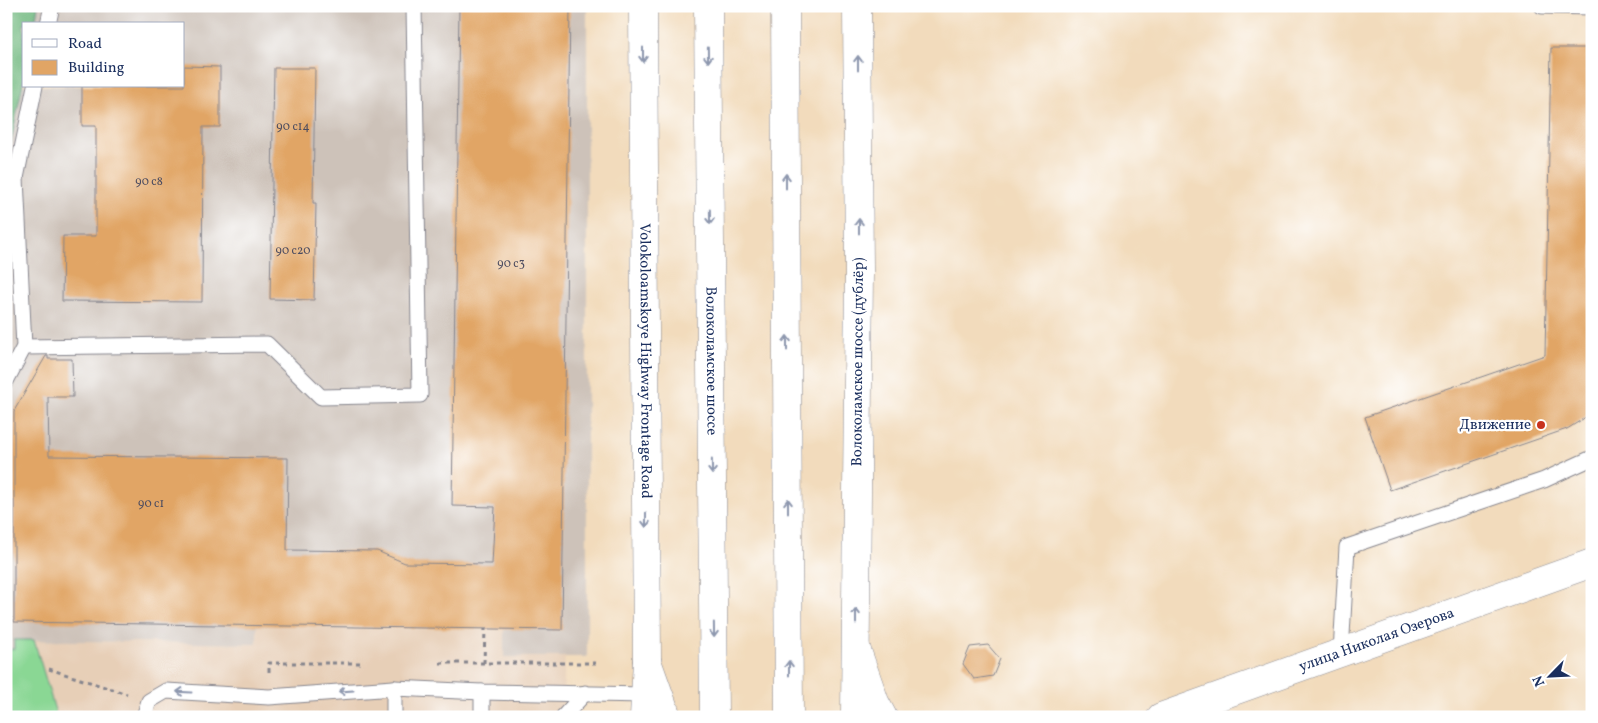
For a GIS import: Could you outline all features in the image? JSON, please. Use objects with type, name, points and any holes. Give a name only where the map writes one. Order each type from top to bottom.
[{"type":"street","name":"Volokoloamskoye Highway Frontage Road","points":[[642,6],[647,661],[644,706]]},
{"type":"street","name":"Волоколамское шоссе","points":[[708,6],[714,717]]},
{"type":"street","points":[[785,6],[789,717]]},
{"type":"street","name":"Волоколамское шоссе (дублёр)","points":[[855,717],[859,281],[857,6]]},
{"type":"street","name":"улица Николая Озерова","points":[[1161,717],[1592,563]]},
{"type":"street","points":[[856,647],[883,717]]},
{"type":"street","points":[[647,661],[667,717]]},
{"type":"lane","points":[[48,22],[52,6]]},
{"type":"lane","points":[[24,347],[267,344],[320,396],[420,395],[414,6]]},
{"type":"lane","points":[[1542,6],[1592,7]]},
{"type":"lane","points":[[6,381],[24,347],[11,178],[34,88]]},
{"type":"lane","points":[[1340,653],[1347,547],[1544,480],[1592,458]]},
{"type":"lane","points":[[144,717],[149,701],[166,691],[269,697],[394,688],[482,692],[585,693],[644,706]]},
{"type":"lane","points":[[394,688],[394,717]]},
{"type":"lane","points":[[482,692],[482,717]]},
{"type":"lane","points":[[563,717],[585,693]]},
{"type":"path","points":[[484,663],[485,629]]},
{"type":"path","points":[[49,669],[149,701]]},
{"type":"shaded area","points":[[6,6],[587,6],[587,657],[504,657],[504,629],[403,627],[257,626],[257,644],[15,640],[14,649],[6,649]]},
{"type":"shaded area","points":[[257,626],[505,629],[504,657],[565,657],[562,717],[57,717],[34,640],[257,644]]},
{"type":"green space","points":[[6,6],[38,6],[35,22],[22,22],[22,88],[8,157],[6,158]]},
{"type":"green space","points":[[14,640],[34,640],[57,717],[6,717],[6,649],[14,649]]},
{"type":"building","points":[[459,6],[570,6],[562,630],[14,622],[14,411],[46,356],[48,356],[48,359],[72,359],[73,397],[48,397],[49,456],[288,458],[287,550],[377,551],[405,563],[492,564],[495,507],[452,506]]},
{"type":"building","points":[[1551,48],[1592,48],[1592,411],[1567,429],[1390,490],[1365,417],[1545,355]]},
{"type":"building","points":[[185,66],[220,67],[220,127],[203,127],[202,302],[62,301],[63,236],[96,236],[96,126],[82,126],[82,88],[185,88]]},
{"type":"building","points":[[274,68],[315,68],[313,203],[316,203],[314,300],[270,299]]},
{"type":"building","points":[[988,645],[1000,659],[993,676],[974,679],[963,664],[970,647]]},
{"type":"place","name":"Движение","points":[[1541,425]]}]
